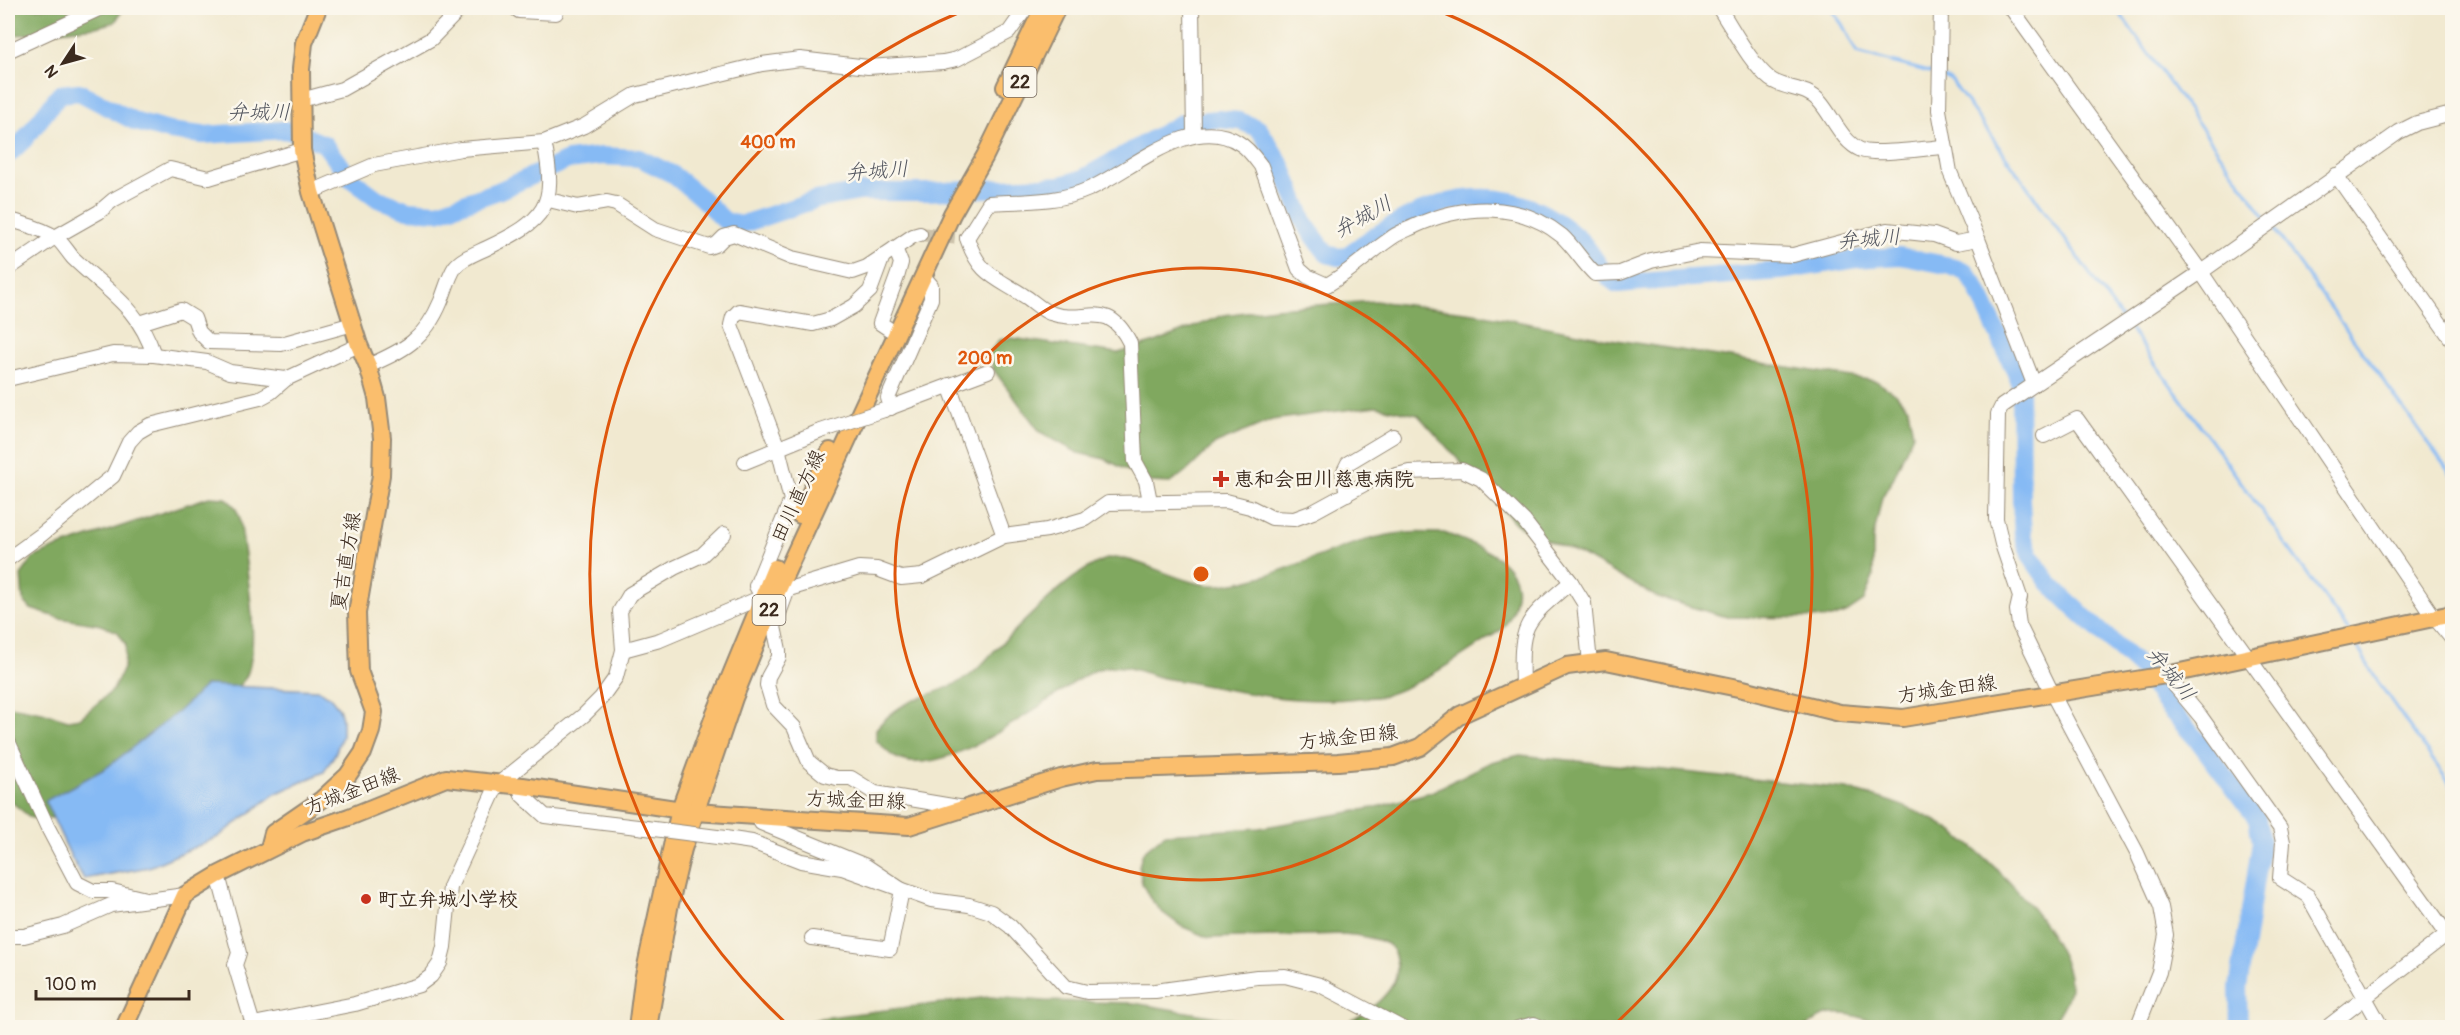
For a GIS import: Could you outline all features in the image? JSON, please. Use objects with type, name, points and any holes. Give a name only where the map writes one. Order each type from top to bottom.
[{"type":"main road","name":"夏吉直方線","points":[[185,895],[218,874],[268,848],[273,833],[321,800],[348,775],[363,753],[371,731],[374,712],[359,671],[357,613],[381,475],[382,438],[377,398],[311,192],[302,150],[301,107],[304,43],[318,8]]},
{"type":"main road","name":"田川直方線","points":[[980,153],[1042,8]]},
{"type":"main road","name":"田川直方線","points":[[637,1028],[645,969],[688,811],[775,592],[889,329],[1058,8]]},
{"type":"main road","name":"田川直方線","points":[[775,592],[924,277],[949,213]]},
{"type":"main road","name":"方城金田線","points":[[268,848],[303,832],[349,817],[446,778],[520,786],[688,811],[909,826],[1061,778],[1097,770],[1338,762],[1393,757],[1420,747],[1460,715],[1567,666],[1606,661],[1743,689],[1840,713],[1903,718],[2166,675],[2452,614]]},
{"type":"main road","name":"田川直方線","points":[[648,1028],[669,908],[683,849],[688,811]]},
{"type":"main road","points":[[124,1028],[185,895]]},
{"type":"street","points":[[8,51],[102,8]]},
{"type":"street","points":[[301,107],[342,89],[431,39],[461,8]]},
{"type":"street","points":[[515,8],[519,11],[556,13],[557,8]]},
{"type":"street","points":[[311,192],[374,165],[460,149],[546,148],[635,94],[762,64],[800,59],[868,67],[957,59],[1010,32],[1026,8]]},
{"type":"street","points":[[1192,8],[1194,132]]},
{"type":"street","points":[[1719,8],[1760,69],[1772,80],[1807,91],[1819,100],[1848,141],[1862,151],[1885,152],[1944,147]]},
{"type":"street","points":[[1941,8],[1939,111],[1950,172],[2034,384]]},
{"type":"street","points":[[2012,8],[2200,272],[2434,618],[2452,639]]},
{"type":"street","points":[[2137,1028],[2159,972],[2166,935],[2161,907],[2137,853],[2019,625],[2017,610],[2020,597],[1996,519],[1998,414],[2002,406],[2200,272],[2399,132],[2417,123],[2452,114]]},
{"type":"street","points":[[1150,501],[1146,481],[1135,461],[1130,343],[1123,329],[1115,320],[1096,315],[1050,313],[988,274],[973,256],[963,238],[989,203],[1060,198],[1088,190],[1194,132],[1223,136],[1239,142],[1252,155],[1261,166],[1299,269],[1307,276],[1327,285],[1355,267],[1392,237],[1430,219],[1466,209],[1497,209],[1533,218],[1563,237],[1582,262],[1595,274],[1620,273],[1652,261],[1700,251],[1793,255],[1887,230],[1934,235],[1956,243],[1978,239]]},
{"type":"street","points":[[368,366],[405,350],[424,332],[434,319],[455,267],[471,255],[508,238],[534,220],[549,200],[551,185],[546,148]]},
{"type":"street","points":[[8,269],[55,237],[99,212],[113,200],[170,169],[209,178],[302,150]]},
{"type":"street","points":[[2336,175],[2452,340]]},
{"type":"street","points":[[549,200],[578,207],[607,202],[616,204],[655,229],[709,247],[717,244],[724,237],[734,234],[792,258],[852,272],[867,267],[920,234]]},
{"type":"street","points":[[8,219],[55,237],[74,258],[118,296],[140,323],[154,356]]},
{"type":"street","points":[[889,329],[880,323],[901,262],[895,248]]},
{"type":"street","points":[[775,592],[756,586],[791,500],[778,448],[731,324],[733,317],[739,311],[813,324],[831,319],[854,306],[870,291],[883,256]]},
{"type":"street","points":[[888,409],[888,398],[931,298],[931,285],[924,277]]},
{"type":"street","points":[[140,323],[181,310],[194,318],[199,332],[209,342],[281,344],[353,324]]},
{"type":"street","points":[[8,559],[41,536],[113,476],[129,442],[150,424],[260,398],[286,379],[359,345]]},
{"type":"street","points":[[8,379],[113,354],[207,362],[230,372],[286,379]]},
{"type":"street","points":[[745,462],[818,432],[888,409],[988,371]]},
{"type":"street","points":[[949,385],[1004,536]]},
{"type":"street","points":[[2044,436],[2077,419],[2450,937],[2364,997],[2326,1028]]},
{"type":"street","points":[[1347,494],[1343,473],[1348,463],[1393,435]]},
{"type":"street","points":[[623,650],[660,640],[775,592],[859,568],[878,570],[901,578],[922,576],[1004,536],[1047,530],[1085,519],[1108,503],[1227,501],[1250,507],[1272,518],[1294,519],[1313,512],[1368,482],[1409,472],[1462,470],[1481,479],[1524,520],[1571,582],[1584,603],[1590,663]]},
{"type":"street","points":[[218,874],[238,953],[236,965],[253,1026],[355,1004],[418,985],[431,976],[440,963],[444,947],[450,887],[497,785],[584,715],[601,698],[615,677],[623,650],[620,611],[630,594],[674,568],[702,555],[724,534]]},
{"type":"street","points":[[1522,686],[1521,645],[1526,626],[1543,606],[1571,582]]},
{"type":"street","points":[[775,592],[774,627],[779,650],[778,657],[768,676],[767,685],[773,705],[801,738],[809,762],[825,775],[851,778],[875,794],[966,808]]},
{"type":"street","points":[[2166,675],[2201,717],[2280,828],[2283,842],[2280,879],[2308,896],[2382,1028]]},
{"type":"street","points":[[8,741],[47,826],[77,883],[93,891],[112,891],[150,900]]},
{"type":"street","points":[[520,786],[522,795],[545,816],[752,842],[801,861],[842,868],[931,900],[969,905],[991,912],[1010,926],[1066,987],[1087,992],[1155,991],[1257,977],[1285,976],[1320,985],[1402,1028]]},
{"type":"street","points":[[758,816],[761,823],[866,866],[903,890]]},
{"type":"street","points":[[812,938],[890,949],[903,890]]},
{"type":"street","points":[[8,936],[24,936],[63,926],[111,905],[185,895]]},
{"type":"street","points":[[1518,1028],[1534,1024],[1543,1028]]},
{"type":"green space","points":[[8,8],[124,8],[115,22],[96,27],[8,36]]},
{"type":"green space","points":[[1375,301],[1474,313],[1604,338],[1876,381],[1897,395],[1908,408],[1913,434],[1894,477],[1882,497],[1873,539],[1873,576],[1864,601],[1846,613],[1831,618],[1727,617],[1655,596],[1580,554],[1532,534],[1516,524],[1418,415],[1376,406],[1272,420],[1215,444],[1188,470],[1170,483],[1150,482],[1105,459],[1078,453],[1040,432],[993,369],[990,352],[999,340],[1011,338],[1118,353],[1155,342],[1224,315],[1275,308]]},
{"type":"green space","points":[[209,497],[226,498],[235,507],[240,518],[252,622],[250,662],[245,679],[60,818],[31,818],[8,799],[8,708],[10,706],[42,712],[68,720],[80,718],[113,690],[124,666],[126,645],[118,632],[101,625],[59,618],[31,609],[23,600],[21,575],[33,558],[53,549]]},
{"type":"green space","points":[[1444,533],[1483,549],[1505,564],[1513,575],[1516,587],[1512,613],[1501,630],[1460,657],[1416,683],[1386,695],[1338,700],[1273,697],[1156,676],[1133,669],[1106,667],[1087,674],[998,733],[952,755],[930,761],[910,762],[893,756],[876,740],[876,729],[887,717],[910,702],[945,689],[969,676],[1063,586],[1093,565],[1107,559],[1130,560],[1191,582],[1220,585],[1264,576],[1372,539],[1394,534]]},
{"type":"green space","points":[[1520,755],[1847,789],[1913,810],[1953,832],[1974,849],[1997,869],[2038,917],[2055,941],[2066,965],[2070,986],[2066,1002],[2050,1027],[1883,1027],[1861,1018],[1837,1014],[1821,1017],[1804,1028],[1336,1027],[1368,1010],[1378,1002],[1394,982],[1397,971],[1396,960],[1389,945],[1371,938],[1342,934],[1209,938],[1181,926],[1162,912],[1149,897],[1142,883],[1139,866],[1143,852],[1165,834],[1259,828],[1373,808],[1431,792],[1491,762]]},
{"type":"green space","points":[[989,997],[1134,1003],[1275,1027],[795,1027],[821,1018]]},
{"type":"water","points":[[206,685],[318,690],[330,697],[339,708],[342,719],[342,736],[335,754],[324,772],[275,794],[218,837],[149,867],[84,879],[45,801],[106,768],[179,711]]},
{"type":"waterway","points":[[1830,8],[1842,24],[1857,53],[1937,74]]},
{"type":"waterway","points":[[2116,8],[2268,221]]},
{"type":"waterway","points":[[1943,77],[1951,80],[2122,319]]},
{"type":"waterway","name":"弁城川","points":[[8,155],[24,140],[60,94],[79,92],[136,122],[169,131],[203,135],[283,130],[295,132],[324,144],[351,179],[378,199],[408,210],[438,212],[498,191],[568,160],[602,156],[639,158],[672,174],[725,221],[740,225],[815,200],[860,192],[928,192],[1061,185],[1083,178],[1181,123],[1218,119],[1240,121],[1259,129],[1282,166],[1305,224],[1327,254],[1338,257],[1346,256],[1374,236],[1432,207],[1461,200],[1491,198],[1520,203],[1550,217],[1579,239],[1606,274],[1617,284],[1780,271],[1857,259],[1900,256],[1951,266],[1967,273],[1976,286],[2020,382],[2023,536],[2031,557],[2049,583],[2143,670],[2164,703],[2200,743],[2257,819],[2261,842],[2238,988],[2239,1028]]},
{"type":"waterway","points":[[2272,226],[2452,476]]},
{"type":"waterway","points":[[2128,326],[2348,630]]},
{"type":"waterway","points":[[2354,641],[2376,679],[2452,787]]},
{"type":"tunnel","points":[[920,234],[959,238]]},
{"type":"place","name":"恵和会田川慈恵病院","points":[[1221,479]]},
{"type":"place","name":"町立弁城小学校","points":[[366,899]]}]
